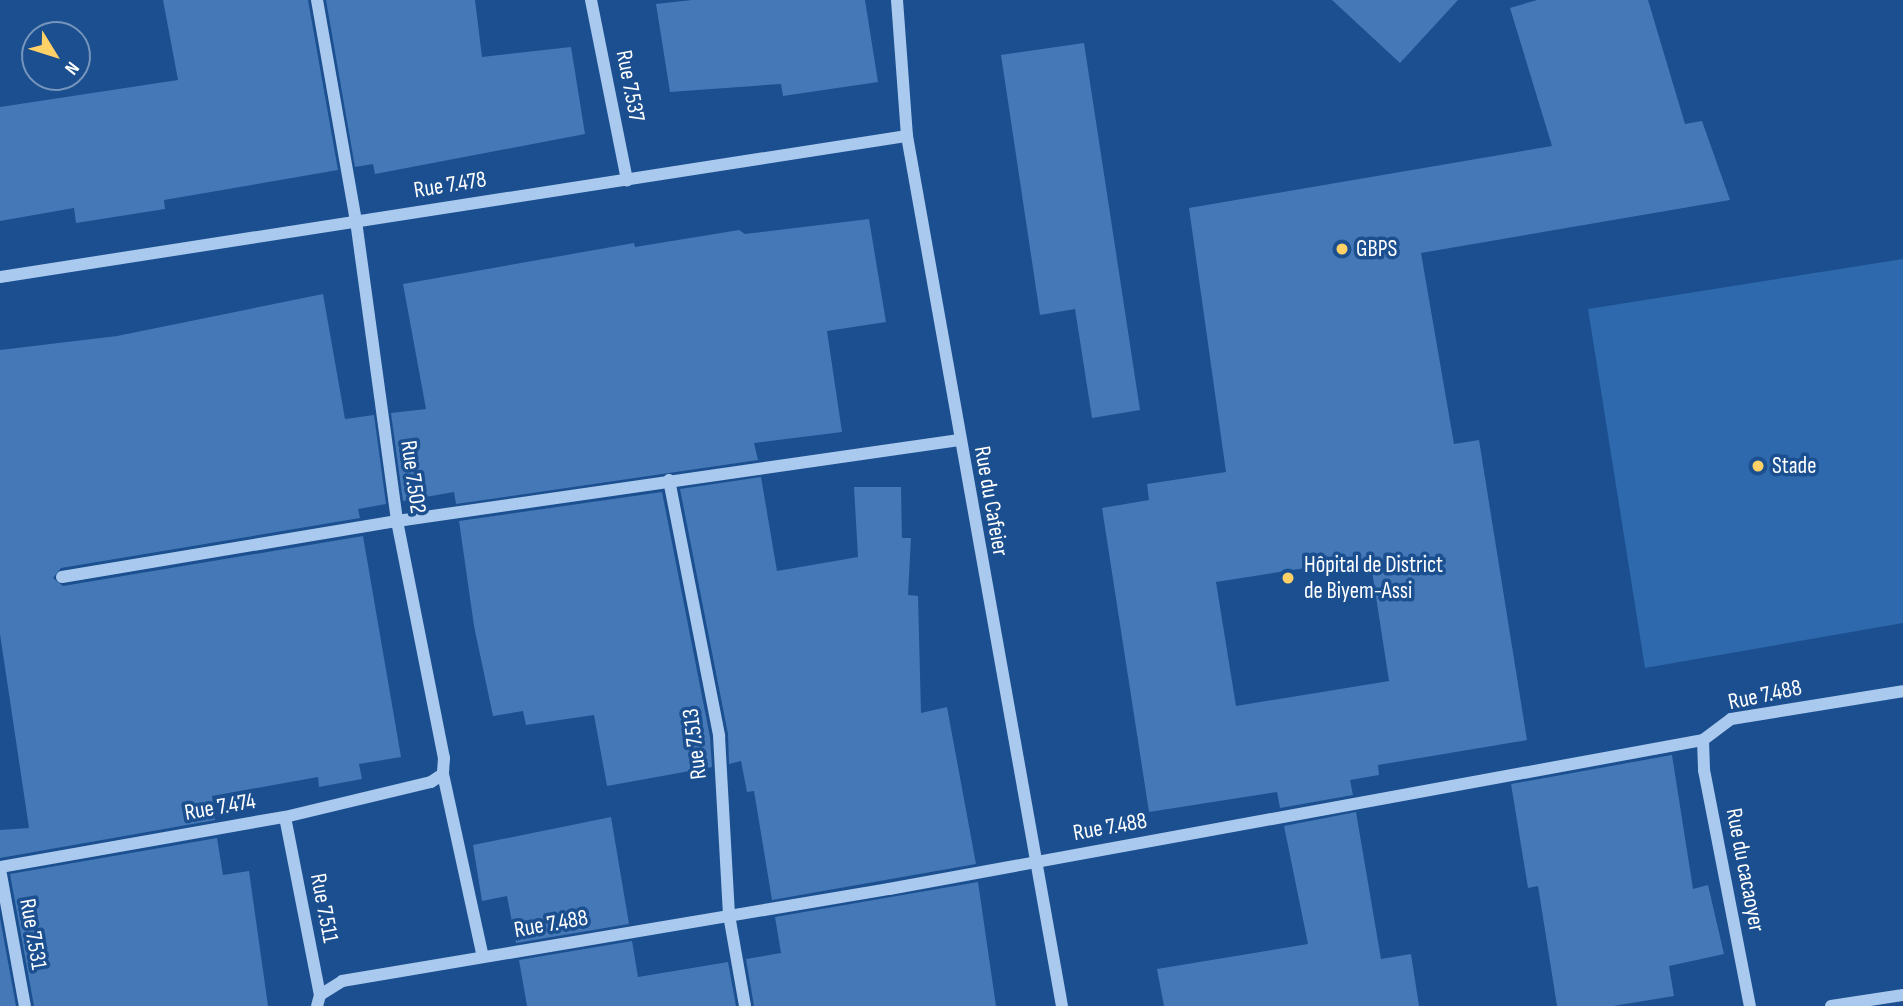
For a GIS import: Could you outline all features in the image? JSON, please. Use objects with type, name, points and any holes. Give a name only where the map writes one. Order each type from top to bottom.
[{"type":"street","name":"Rue 7.502","points":[[317,0],[356,221],[397,521],[444,758],[443,774],[483,957]]},
{"type":"street","name":"Rue 7.537","points":[[591,0],[627,180]]},
{"type":"street","name":"Rue du Cafeier","points":[[897,0],[907,136],[958,440],[1038,861],[1062,1006]]},
{"type":"street","name":"Rue 7.478","points":[[0,277],[907,136]]},
{"type":"street","points":[[62,577],[397,521],[958,440]]},
{"type":"street","name":"Rue 7.513","points":[[669,480],[719,736],[729,915],[745,1006]]},
{"type":"street","name":"Rue 7.488","points":[[319,1000],[342,981],[1038,861],[1703,740],[1731,719],[1903,691]]},
{"type":"street","name":"Rue du cacaoyer","points":[[1703,740],[1704,770],[1750,1006]]},
{"type":"street","name":"Rue 7.474","points":[[0,868],[285,817],[431,782],[443,774]]},
{"type":"street","name":"Rue 7.511","points":[[285,817],[319,1000]]},
{"type":"street","name":"Rue 7.531","points":[[0,868],[25,1006]]},
{"type":"street","points":[[1831,1006],[1903,995]]},
{"type":"shaded area","name":"Stade","points":[[1903,259],[1903,623],[1645,668],[1588,309]]},
{"type":"building","points":[[163,0],[308,0],[338,170],[164,200],[165,209],[76,223],[74,208],[0,221],[0,107],[178,80]]},
{"type":"building","points":[[326,0],[475,0],[482,57],[571,47],[585,134],[375,174],[373,164],[355,167]]},
{"type":"building","points":[[692,0],[865,0],[878,82],[783,96],[781,84],[670,92],[656,4]]},
{"type":"building","points":[[1332,0],[1458,0],[1400,63]]},
{"type":"building","points":[[1537,0],[1648,0],[1685,124],[1702,121],[1730,200],[1421,253],[1454,444],[1479,440],[1527,740],[1378,765],[1379,775],[1350,780],[1353,795],[1280,808],[1277,792],[1149,812],[1102,508],[1149,500],[1147,484],[1226,472],[1189,208],[1552,146],[1510,8]],"holes":[[[1370,558],[1389,681],[1236,706],[1216,582]]]},
{"type":"building","points":[[1084,43],[1140,410],[1092,418],[1075,309],[1040,315],[1001,55]]},
{"type":"building","points":[[869,219],[886,322],[827,331],[842,432],[754,443],[758,460],[456,504],[454,492],[403,501],[391,413],[426,409],[403,284],[634,243],[635,247],[739,230],[745,234]]},
{"type":"building","points":[[323,294],[345,419],[374,415],[386,504],[358,509],[360,518],[61,568],[53,578],[63,586],[363,536],[401,757],[359,764],[362,779],[319,787],[318,777],[212,796],[215,820],[0,858],[0,830],[29,828],[0,634],[0,350],[117,336]]},
{"type":"building","points":[[761,477],[777,571],[858,557],[854,487],[901,487],[902,538],[911,538],[908,595],[918,596],[921,713],[947,707],[976,864],[772,900],[754,791],[747,792],[741,761],[729,764],[728,734],[680,489]]},
{"type":"building","points":[[662,492],[710,737],[712,767],[607,786],[594,715],[526,725],[523,711],[493,716],[474,626],[459,521]]},
{"type":"building","points":[[1672,755],[1693,889],[1708,885],[1724,954],[1669,966],[1674,996],[1613,1006],[1557,1006],[1538,886],[1528,888],[1511,784]]},
{"type":"building","points":[[1356,812],[1381,959],[1411,954],[1419,1006],[1164,1006],[1157,969],[1308,944],[1284,826]]},
{"type":"building","points":[[611,817],[629,924],[516,943],[507,896],[482,901],[473,845]]},
{"type":"building","points":[[217,838],[223,875],[249,871],[268,1006],[34,1006],[10,874]]},
{"type":"building","points":[[978,882],[996,1006],[754,1006],[746,959],[781,953],[775,917]]},
{"type":"building","points":[[0,918],[16,1006],[0,1006]]},
{"type":"building","points":[[632,941],[638,977],[728,962],[736,1006],[527,1006],[519,960]]},
{"type":"place","name":"GBPS","points":[[1342,249]]},
{"type":"place","name":"Stade","points":[[1758,466]]},
{"type":"place","name":"Hôpital de District de Biyem-Assi","points":[[1288,578]]}]
